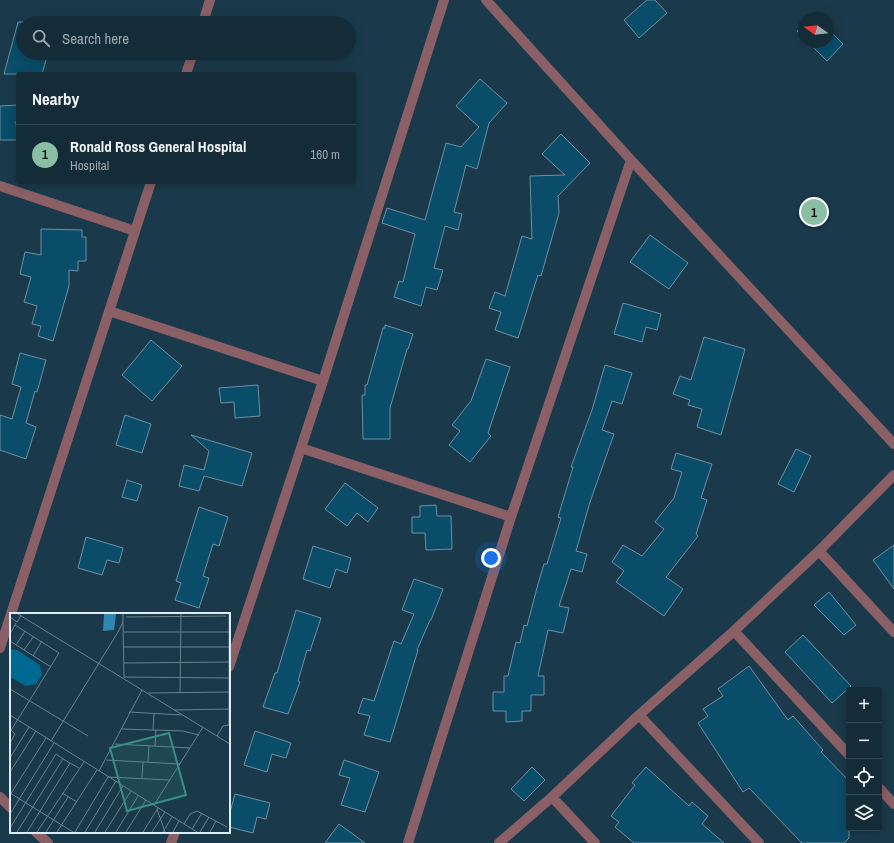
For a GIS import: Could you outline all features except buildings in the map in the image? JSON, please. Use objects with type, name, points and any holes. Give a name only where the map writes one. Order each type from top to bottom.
[{"type":"street","points":[[205,16],[210,0]]},
{"type":"street","points":[[230,664],[323,382],[444,0]]},
{"type":"street","points":[[486,0],[631,160],[894,444]]},
{"type":"street","points":[[187,72],[191,60]]},
{"type":"street","points":[[408,843],[511,517],[631,160]]},
{"type":"street","points":[[11,613],[150,184]]},
{"type":"street","points":[[0,186],[135,231]]},
{"type":"street","points":[[110,311],[323,382]]},
{"type":"street","points":[[301,448],[511,517]]},
{"type":"street","points":[[499,843],[552,797],[639,715],[734,631],[819,551],[894,475]]},
{"type":"street","points":[[819,551],[894,632]]},
{"type":"street","points":[[0,648],[10,617]]},
{"type":"street","points":[[734,631],[846,753]]},
{"type":"street","points":[[639,715],[759,843]]},
{"type":"street","points":[[882,791],[894,804]]},
{"type":"street","points":[[0,797],[10,807]]},
{"type":"street","points":[[552,797],[595,843]]},
{"type":"street","points":[[37,833],[48,843]]},
{"type":"street","points":[[171,843],[175,833]]},
{"type":"place","name":"Ronald Ross General Hospital","points":[[814,212]]}]
